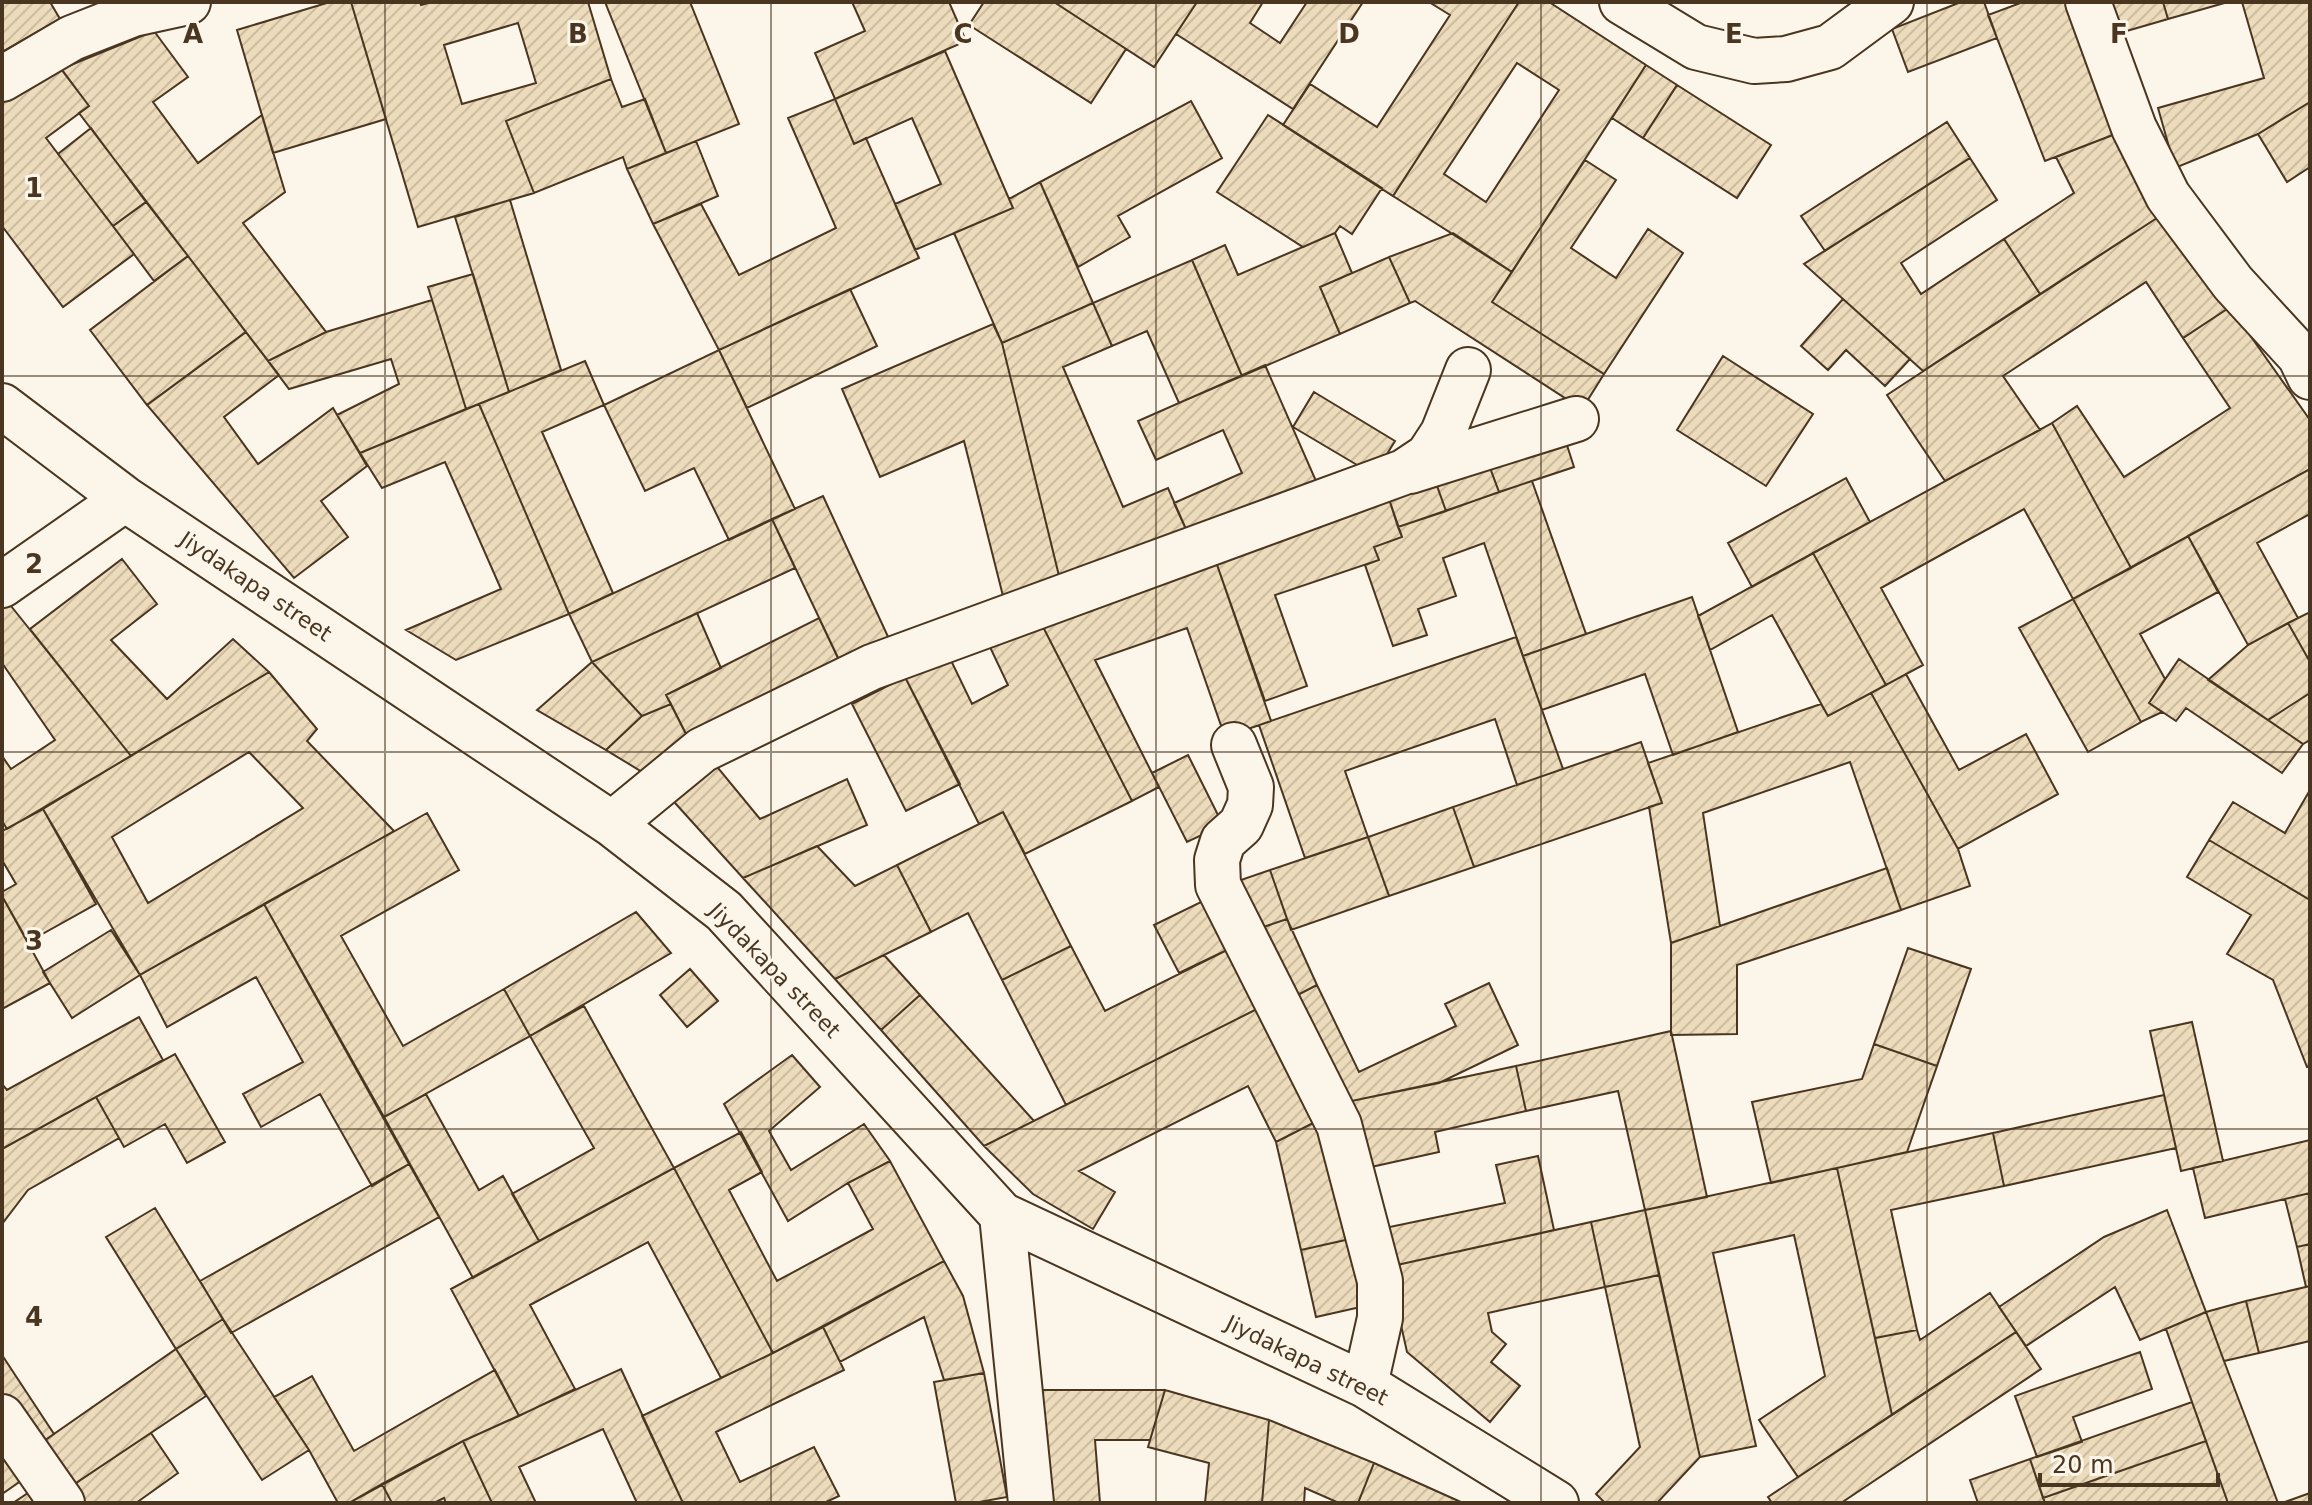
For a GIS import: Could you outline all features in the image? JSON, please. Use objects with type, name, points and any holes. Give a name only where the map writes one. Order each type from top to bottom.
[{"type":"street","points":[[2,79],[72,38],[133,14],[188,2]]},
{"type":"street","points":[[1622,2],[1696,47],[1754,61],[1786,59],[1830,47],[1891,2]]},
{"type":"street","points":[[2088,2],[2134,128],[2168,196],[2233,283],[2307,361]]},
{"type":"street","points":[[1404,472],[1428,456],[1443,433],[1468,370]]},
{"type":"street","name":"Jiydakapa street","points":[[2,406],[125,499],[612,824],[724,911],[1002,1215],[1365,1385],[1556,1503]]},
{"type":"street","points":[[612,824],[702,750],[872,667],[1404,472],[1576,419]]},
{"type":"street","points":[[2,585],[125,499]]},
{"type":"street","points":[[1234,745],[1251,787],[1250,805],[1241,825],[1223,841],[1217,860],[1218,885],[1339,1125],[1380,1281],[1380,1318],[1365,1385]]},
{"type":"street","points":[[1002,1215],[1031,1503]]},
{"type":"street","points":[[2,1417],[62,1503]]},
{"type":"building","points":[[2,2],[50,2],[60,19],[2,52]]},
{"type":"building","points":[[330,2],[351,2],[386,119],[273,153],[237,30]]},
{"type":"building","points":[[351,2],[420,2],[421,5],[432,2],[588,2],[611,79],[506,121],[534,193],[418,227]],"holes":[[[518,23],[536,83],[462,104],[444,45]]]},
{"type":"building","points":[[605,2],[690,2],[739,124],[666,153]]},
{"type":"building","points":[[852,2],[949,2],[966,41],[835,99],[815,53],[865,31]]},
{"type":"building","points":[[984,2],[1054,2],[1126,49],[1091,103],[969,25]]},
{"type":"building","points":[[1054,2],[1197,2],[1154,67]]},
{"type":"building","points":[[1197,2],[1263,2],[1250,23],[1280,43],[1307,2],[1363,2],[1293,109],[1176,34]]},
{"type":"building","points":[[1429,2],[1519,2],[1393,196],[1283,125],[1310,84],[1377,127],[1450,15]]},
{"type":"building","points":[[1519,2],[1549,2],[1646,65],[1512,272],[1393,196]],"holes":[[[1517,63],[1559,90],[1486,202],[1444,174]]]},
{"type":"building","points":[[1961,2],[1984,2],[1997,38],[1908,72],[1892,29]]},
{"type":"building","points":[[2023,2],[2069,2],[2118,133],[2045,161],[1988,15]]},
{"type":"building","points":[[2096,2],[2163,2],[2168,19],[2106,37]]},
{"type":"building","points":[[2163,2],[2228,2],[2168,19]]},
{"type":"building","points":[[2242,2],[2310,2],[2310,102],[2258,134],[2175,168],[2158,108],[2264,78]]},
{"type":"building","points":[[154,31],[188,77],[153,102],[198,163],[262,115],[285,192],[243,223],[326,332],[268,361],[79,113],[89,106],[61,69]]},
{"type":"building","points":[[945,51],[1013,208],[915,250],[895,204],[941,184],[912,118],[854,144],[835,99]]},
{"type":"building","points":[[54,59],[89,106],[46,138],[134,254],[63,307],[2,226],[2,98]]},
{"type":"building","points":[[1646,65],[1677,85],[1643,138],[1612,118]]},
{"type":"building","points":[[611,79],[622,107],[645,99],[666,153],[627,169],[623,157],[534,193],[506,121]]},
{"type":"building","points":[[1677,85],[1771,145],[1737,198],[1643,138]]},
{"type":"building","points":[[835,99],[854,144],[866,138],[919,258],[719,350],[653,224],[701,204],[739,275],[836,228],[788,118]]},
{"type":"building","points":[[1191,101],[1222,158],[1118,216],[1130,237],[1078,267],[1040,182]]},
{"type":"building","points":[[2310,102],[2310,167],[2287,182],[2258,134]]},
{"type":"building","points":[[1268,115],[1382,188],[1352,234],[1340,226],[1335,233],[1303,247],[1217,192]]},
{"type":"building","points":[[1947,122],[1970,158],[1825,251],[1801,216]]},
{"type":"building","points":[[91,128],[146,202],[113,226],[58,154]]},
{"type":"building","points":[[2118,133],[2160,216],[2040,294],[2004,239],[2074,193],[2056,157]]},
{"type":"building","points":[[696,141],[718,196],[653,224],[627,169]]},
{"type":"building","points":[[1970,158],[1997,200],[1901,263],[1921,294],[2004,239],[2040,294],[1923,371],[1804,264]]},
{"type":"building","points":[[1585,160],[1616,180],[1571,248],[1616,278],[1648,229],[1683,253],[1604,374],[1492,302]]},
{"type":"building","points":[[1040,182],[1093,303],[1002,343],[954,233],[1013,208],[1009,199]]},
{"type":"building","points":[[510,200],[561,370],[509,392],[455,217]]},
{"type":"building","points":[[146,202],[188,256],[154,281],[113,226]]},
{"type":"building","points":[[2160,216],[2230,307],[2183,338],[2146,282],[2003,376],[2040,430],[1945,481],[1887,395]]},
{"type":"building","points":[[1335,233],[1352,273],[1320,287],[1340,334],[1242,376],[1192,260],[1225,245],[1238,275]]},
{"type":"building","points":[[1453,233],[1512,272],[1492,302],[1604,374],[1582,409],[1415,301],[1410,303],[1389,257]]},
{"type":"building","points":[[188,256],[246,332],[147,405],[90,330]]},
{"type":"building","points":[[1389,257],[1410,303],[1340,334],[1320,287]]},
{"type":"building","points":[[1192,260],[1242,376],[1179,403],[1147,331],[1112,346],[1093,303]]},
{"type":"building","points":[[473,274],[509,392],[466,409],[428,287]]},
{"type":"building","points":[[850,289],[877,346],[747,408],[719,350]]},
{"type":"building","points":[[1843,299],[1910,359],[1885,386],[1846,350],[1828,370],[1801,346]]},
{"type":"building","points":[[432,300],[466,409],[360,453],[337,415],[399,384],[391,359],[289,389],[268,361],[326,332]]},
{"type":"building","points":[[1093,303],[1112,346],[1063,367],[1123,507],[1168,488],[1189,536],[1061,584],[1002,343]]},
{"type":"building","points":[[2230,307],[2310,420],[2310,469],[2131,568],[2052,423],[2077,406],[2124,477],[2230,408],[2183,338]]},
{"type":"building","points":[[993,324],[1002,343],[1061,584],[1005,604],[964,441],[880,477],[842,389]]},
{"type":"building","points":[[246,332],[279,375],[224,417],[258,464],[333,408],[367,466],[321,501],[348,537],[294,578],[147,405]]},
{"type":"building","points":[[719,350],[795,509],[729,540],[694,468],[645,491],[604,405]]},
{"type":"building","points":[[1723,356],[1813,414],[1766,486],[1677,430]]},
{"type":"building","points":[[585,361],[604,405],[542,432],[613,593],[569,614],[479,404]]},
{"type":"building","points":[[1265,365],[1316,481],[1189,536],[1174,503],[1242,473],[1223,430],[1156,460],[1138,421]]},
{"type":"building","points":[[1314,392],[1395,441],[1374,475],[1293,427]]},
{"type":"building","points":[[479,404],[569,614],[456,660],[406,630],[501,589],[445,462],[382,488],[360,453]]},
{"type":"building","points":[[2052,423],[2131,568],[2073,599],[2024,509],[1881,588],[1923,665],[1886,685],[1813,553]]},
{"type":"building","points":[[1565,439],[1574,467],[1499,492],[1489,465]]},
{"type":"building","points":[[1489,465],[1499,492],[1446,511],[1436,483]]},
{"type":"building","points":[[2310,469],[2310,514],[2257,543],[2298,618],[2248,645],[2188,536]]},
{"type":"building","points":[[1846,478],[1870,522],[1752,587],[1728,543]]},
{"type":"building","points":[[1532,481],[1586,634],[1523,656],[1484,543],[1443,558],[1456,596],[1418,609],[1427,635],[1393,646],[1365,565],[1379,560],[1374,547],[1402,537],[1398,527]]},
{"type":"building","points":[[1436,483],[1446,511],[1398,527],[1389,499]]},
{"type":"building","points":[[823,496],[890,641],[841,664],[772,519]]},
{"type":"building","points":[[1389,499],[1402,537],[1374,547],[1379,560],[1275,595],[1307,686],[1265,701],[1215,559]]},
{"type":"building","points":[[772,519],[795,568],[592,662],[569,614]]},
{"type":"building","points":[[2188,536],[2218,592],[2140,634],[2165,679],[2149,703],[2162,712],[2141,722],[2073,599]]},
{"type":"building","points":[[1813,553],[1886,685],[1828,716],[1772,615],[1710,650],[1698,616]]},
{"type":"building","points":[[122,559],[157,604],[111,640],[167,699],[233,639],[269,672],[131,756],[30,629]]},
{"type":"building","points":[[1215,559],[1271,721],[1225,737],[1187,628],[1095,660],[1159,787],[1132,801],[1039,619]]},
{"type":"building","points":[[1692,597],[1738,732],[1673,755],[1645,674],[1542,710],[1523,656]]},
{"type":"building","points":[[2073,599],[2141,722],[2088,752],[2019,628]]},
{"type":"building","points":[[7,601],[131,756],[7,829],[2,821],[2,756],[11,769],[55,740],[2,663],[2,605]]},
{"type":"building","points":[[2310,612],[2310,662],[2288,623]]},
{"type":"building","points":[[697,613],[721,668],[666,695],[671,704],[642,716],[592,662]]},
{"type":"building","points":[[819,618],[845,673],[693,748],[666,695]]},
{"type":"building","points":[[1039,619],[1132,801],[1025,854],[1003,812],[979,824],[905,677],[945,648],[972,704],[1008,685],[989,645]]},
{"type":"building","points":[[2288,623],[2310,662],[2310,693],[2268,720],[2208,680],[2248,645]]},
{"type":"building","points":[[1516,637],[1563,769],[1517,785],[1495,719],[1345,771],[1368,837],[1305,858],[1259,725]]},
{"type":"building","points":[[2179,659],[2303,744],[2282,773],[2186,708],[2176,721],[2149,703]]},
{"type":"building","points":[[592,662],[642,716],[606,750],[537,710]]},
{"type":"building","points":[[269,672],[317,729],[307,741],[394,831],[140,975],[43,809]],"holes":[[[249,752],[303,808],[148,903],[112,837]]]},
{"type":"building","points":[[1906,674],[1959,770],[2026,734],[2058,794],[1958,849],[1871,693]]},
{"type":"building","points":[[905,677],[960,784],[906,811],[852,704]]},
{"type":"building","points":[[1871,693],[1958,849],[1970,886],[1901,910],[1850,762],[1703,813],[1720,926],[1671,943],[1649,807],[1662,803],[1648,763],[1821,704],[1828,716]]},
{"type":"building","points":[[2310,693],[2310,740],[2303,744],[2268,720]]},
{"type":"building","points":[[671,704],[693,748],[652,778],[606,750],[642,716]]},
{"type":"building","points":[[1641,742],[1662,803],[1474,867],[1453,807]]},
{"type":"building","points":[[1188,755],[1223,825],[1187,842],[1152,773]]},
{"type":"building","points":[[709,757],[760,819],[847,779],[867,825],[743,878],[666,793]]},
{"type":"building","points":[[2310,790],[2310,900],[2209,840],[2233,802],[2285,833]]},
{"type":"building","points":[[1453,807],[1474,867],[1389,896],[1368,837]]},
{"type":"building","points":[[43,809],[96,904],[28,942],[2,896],[2,892],[16,884],[2,860],[2,831]]},
{"type":"building","points":[[1003,812],[1071,946],[1002,980],[968,913],[931,932],[897,865]]},
{"type":"building","points":[[427,813],[459,870],[341,936],[403,1046],[504,989],[530,1036],[384,1117],[264,904]]},
{"type":"building","points":[[1368,837],[1389,896],[1291,930],[1270,870]]},
{"type":"building","points":[[2209,840],[2310,900],[2310,1066],[2307,1067],[2273,980],[2227,954],[2251,915],[2187,877]]},
{"type":"building","points":[[817,846],[855,886],[897,865],[931,932],[835,979],[743,878]]},
{"type":"building","points":[[1887,868],[1901,910],[1737,965],[1737,1034],[1671,1035],[1671,943]]},
{"type":"building","points":[[1270,870],[1287,919],[1246,933],[1229,884]]},
{"type":"building","points":[[2,896],[50,983],[2,1009]]},
{"type":"building","points":[[1205,900],[1229,949],[1179,973],[1154,925]]},
{"type":"building","points":[[264,904],[409,1164],[372,1186],[320,1094],[261,1127],[243,1094],[303,1062],[256,977],[167,1027],[140,975]]},
{"type":"building","points":[[636,912],[671,953],[530,1036],[504,989]]},
{"type":"building","points":[[1287,919],[1317,985],[1280,1004],[1246,933]]},
{"type":"building","points":[[111,930],[140,975],[72,1018],[43,972]]},
{"type":"building","points":[[1071,946],[1105,1011],[1229,949],[1259,1008],[1066,1105],[1002,980]]},
{"type":"building","points":[[1908,948],[1971,969],[1937,1066],[1874,1044]]},
{"type":"building","points":[[884,955],[920,995],[881,1030],[835,979]]},
{"type":"building","points":[[690,969],[718,1001],[687,1027],[660,995]]},
{"type":"building","points":[[1489,983],[1518,1045],[1439,1083],[1347,1102],[1280,1004],[1317,985],[1359,1072],[1456,1026],[1445,1004]]},
{"type":"building","points":[[920,995],[1034,1121],[984,1146],[881,1030]]},
{"type":"building","points":[[1265,1005],[1323,1118],[1276,1142],[1248,1086],[1079,1171],[1115,1192],[1093,1229],[1033,1194],[984,1146]]},
{"type":"building","points":[[584,1006],[674,1168],[539,1241],[512,1194],[594,1148],[530,1036]]},
{"type":"building","points":[[139,1017],[163,1060],[2,1149],[2,1084],[7,1090]]},
{"type":"building","points":[[2192,1022],[2223,1161],[2181,1171],[2150,1031]]},
{"type":"building","points":[[1671,1031],[1707,1197],[1645,1210],[1618,1091],[1526,1111],[1516,1066]]},
{"type":"building","points":[[1874,1044],[1937,1066],[1907,1152],[1771,1183],[1752,1102],[1862,1079]]},
{"type":"building","points":[[175,1054],[225,1142],[187,1163],[165,1124],[124,1147],[96,1097]]},
{"type":"building","points":[[792,1055],[820,1087],[769,1131],[791,1170],[864,1124],[890,1161],[788,1221],[724,1104]]},
{"type":"building","points":[[1516,1066],[1526,1111],[1435,1132],[1439,1152],[1362,1169],[1347,1102]]},
{"type":"building","points":[[426,1094],[479,1190],[503,1176],[539,1241],[473,1278],[384,1117]]},
{"type":"building","points":[[2164,1095],[2176,1148],[2004,1186],[1993,1133]]},
{"type":"building","points":[[96,1097],[119,1138],[28,1190],[2,1224],[2,1149]]},
{"type":"building","points":[[1323,1118],[1350,1239],[1301,1250],[1276,1142]]},
{"type":"building","points":[[741,1132],[762,1172],[729,1190],[777,1281],[873,1229],[848,1183],[890,1161],[944,1261],[773,1353],[674,1168]]},
{"type":"building","points":[[1993,1133],[2004,1186],[1891,1210],[1917,1330],[1875,1338],[1837,1168]]},
{"type":"building","points":[[2310,1140],[2310,1193],[2205,1218],[2193,1168]]},
{"type":"building","points":[[1538,1156],[1554,1230],[1388,1267],[1380,1229],[1505,1203],[1496,1165]]},
{"type":"building","points":[[409,1164],[439,1217],[231,1333],[200,1281]]},
{"type":"building","points":[[674,1168],[773,1353],[721,1378],[648,1242],[530,1305],[575,1389],[519,1416],[451,1289]]},
{"type":"building","points":[[1837,1168],[1892,1415],[1798,1477],[1759,1420],[1825,1376],[1794,1235],[1713,1253],[1756,1446],[1700,1457],[1645,1210]]},
{"type":"building","points":[[2310,1193],[2310,1244],[2297,1247],[2285,1199]]},
{"type":"building","points":[[155,1208],[223,1319],[176,1349],[106,1237]]},
{"type":"building","points":[[1645,1210],[1659,1275],[1605,1287],[1591,1222]]},
{"type":"building","points":[[2167,1210],[2206,1312],[2140,1340],[2115,1287],[2026,1346],[1999,1307],[2104,1237]]},
{"type":"building","points":[[1591,1222],[1605,1287],[1488,1313],[1492,1332],[1506,1344],[1491,1362],[1520,1386],[1490,1422],[1407,1352],[1388,1267]]},
{"type":"building","points":[[1350,1239],[1365,1306],[1316,1317],[1301,1250]]},
{"type":"building","points":[[2310,1244],[2310,1286],[2306,1287],[2297,1247]]},
{"type":"building","points":[[944,1261],[963,1296],[984,1373],[944,1380],[924,1317],[840,1362],[823,1327]]},
{"type":"building","points":[[1659,1275],[1700,1457],[1657,1503],[1605,1503],[1596,1494],[1640,1447],[1605,1287]]},
{"type":"building","points":[[2310,1286],[2310,1341],[2259,1353],[2246,1301]]},
{"type":"building","points":[[1990,1293],[2016,1332],[1892,1415],[1875,1338],[1917,1330],[1920,1340]]},
{"type":"building","points":[[2246,1301],[2259,1353],[2224,1361],[2206,1312]]},
{"type":"building","points":[[2206,1312],[2278,1503],[2228,1503],[2166,1329]]},
{"type":"building","points":[[223,1319],[309,1450],[262,1480],[176,1349]]},
{"type":"building","points":[[823,1327],[844,1370],[716,1432],[740,1482],[814,1447],[839,1496],[824,1503],[683,1503],[642,1416]]},
{"type":"building","points":[[2016,1332],[2041,1369],[1841,1503],[1772,1503],[1768,1497]]},
{"type":"building","points":[[176,1349],[206,1396],[61,1493],[31,1450]]},
{"type":"building","points":[[2140,1352],[2152,1389],[2073,1417],[2082,1442],[2037,1457],[2015,1396]]},
{"type":"building","points":[[2,1355],[54,1434],[31,1450],[2,1406]]},
{"type":"building","points":[[621,1369],[683,1503],[637,1503],[603,1429],[519,1467],[536,1503],[492,1503],[463,1441]]},
{"type":"building","points":[[495,1370],[519,1416],[463,1441],[349,1503],[338,1503],[309,1450],[274,1397],[312,1376],[354,1451]]},
{"type":"building","points":[[984,1373],[1007,1497],[956,1503],[934,1382]]},
{"type":"building","points":[[1040,1390],[1165,1390],[1150,1440],[1095,1440],[1100,1503],[1048,1503]]},
{"type":"building","points":[[1165,1390],[1269,1420],[1262,1503],[1205,1503],[1209,1463],[1148,1447]]},
{"type":"building","points":[[2192,1402],[2206,1441],[2043,1498],[2030,1459]]},
{"type":"building","points":[[1269,1420],[1374,1463],[1358,1503],[1339,1503],[1305,1488],[1304,1503],[1262,1503]]},
{"type":"building","points":[[151,1433],[178,1473],[136,1503],[68,1503],[61,1493]]},
{"type":"building","points":[[463,1441],[492,1503],[446,1503],[444,1498],[434,1503],[392,1503],[382,1484]]},
{"type":"building","points":[[2206,1441],[2228,1503],[2045,1503],[2043,1498]]},
{"type":"building","points":[[2,1444],[25,1478],[2,1494]]},
{"type":"building","points":[[2030,1459],[2045,1503],[1978,1503],[1970,1480]]},
{"type":"building","points":[[1374,1463],[1463,1503],[1358,1503]]},
{"type":"building","points":[[43,1483],[56,1503],[13,1503]]},
{"type":"building","points":[[382,1484],[392,1503],[349,1503]]},
{"type":"building","points":[[2310,1493],[2310,1503],[2282,1503]]}]
